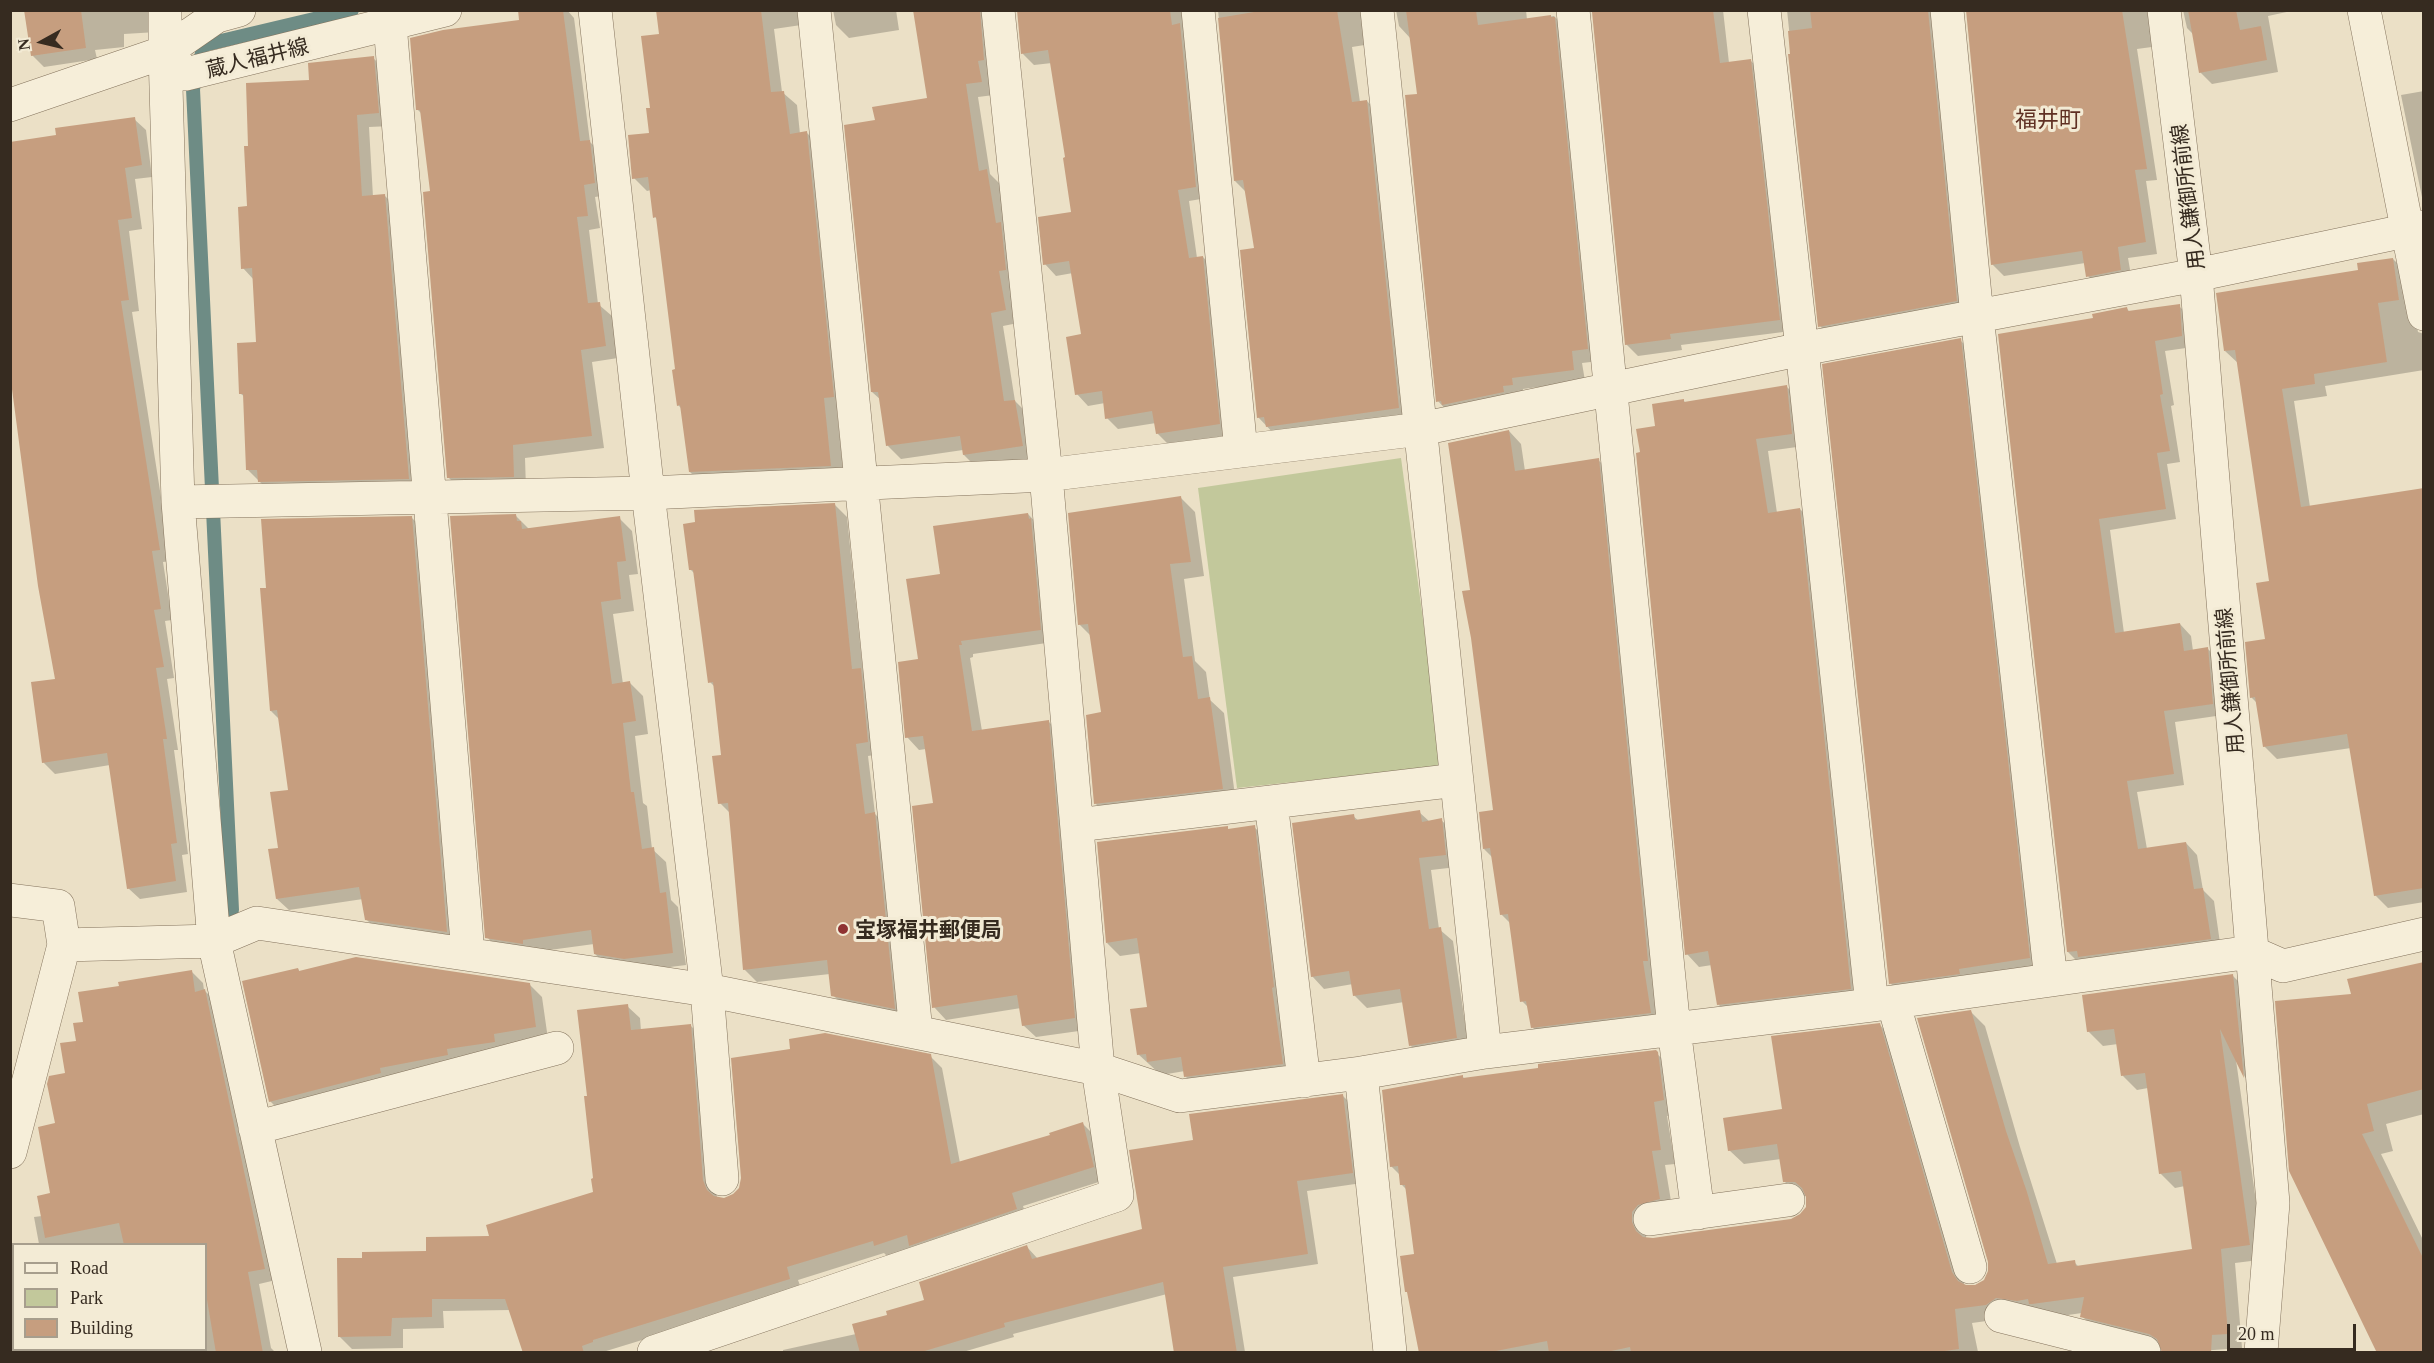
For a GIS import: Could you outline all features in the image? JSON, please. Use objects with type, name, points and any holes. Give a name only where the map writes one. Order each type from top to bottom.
[{"type":"street","points":[[165,10],[186,66],[178,502],[214,941],[305,1353]]},
{"type":"street","points":[[186,66],[217,16],[239,10]]},
{"type":"street","name":"蔵人福井線","points":[[10,105],[390,24],[445,10]]},
{"type":"street","points":[[596,10],[648,493],[707,990],[722,1179]]},
{"type":"street","points":[[814,10],[916,1032]]},
{"type":"street","points":[[654,1353],[1117,1195],[1098,1069],[1046,475],[998,10]]},
{"type":"street","points":[[1198,10],[1241,451]]},
{"type":"street","points":[[1377,10],[1485,1052]]},
{"type":"street","points":[[1573,10],[1674,1029],[1698,1213]]},
{"type":"street","points":[[1764,10],[1802,349],[1883,1003],[1970,1267]]},
{"type":"street","points":[[1947,10],[1977,316],[2051,980]]},
{"type":"street","name":"用人鎌御所前線","points":[[2164,10],[2196,275],[2273,1203],[2261,1353]]},
{"type":"street","points":[[2364,10],[2415,229],[2424,314]]},
{"type":"street","points":[[390,24],[468,954]]},
{"type":"street","points":[[178,502],[648,493],[1046,475],[1421,429],[1802,349],[2196,275],[2415,229]]},
{"type":"street","points":[[1077,825],[1457,780]]},
{"type":"street","points":[[1271,802],[1304,1081]]},
{"type":"street","points":[[10,900],[58,906],[64,945],[10,1152]]},
{"type":"street","points":[[64,945],[214,941],[257,923],[707,990],[1098,1069],[1180,1096],[1361,1073],[1485,1052],[1883,1003],[2251,952],[2283,966],[2424,934]]},
{"type":"street","points":[[255,1128],[557,1048]]},
{"type":"street","points":[[1361,1073],[1390,1353]]},
{"type":"street","points":[[1650,1219],[1788,1200]]},
{"type":"street","points":[[2001,1316],[2144,1353]]},
{"type":"green space","points":[[1401,458],[1443,766],[1237,788],[1198,488]]},
{"type":"building","points":[[24,10],[81,10],[86,48],[31,56]]},
{"type":"building","points":[[518,10],[563,10],[580,141],[590,140],[595,183],[584,185],[588,216],[577,217],[588,303],[600,302],[606,346],[581,350],[592,436],[513,445],[514,477],[447,478],[423,192],[430,191],[420,110],[416,110],[410,38],[443,30],[519,20]]},
{"type":"building","points":[[656,10],[761,10],[771,92],[784,91],[790,134],[807,131],[834,397],[824,398],[831,466],[689,472],[680,405],[677,406],[672,370],[675,369],[656,217],[653,218],[648,177],[632,179],[628,135],[649,133],[646,108],[650,108],[641,36],[659,34]]},
{"type":"building","points":[[913,10],[980,10],[984,60],[978,61],[982,82],[966,84],[979,171],[987,169],[996,223],[1001,222],[1006,270],[999,271],[1006,310],[991,313],[1004,401],[1015,400],[1023,446],[963,455],[960,436],[886,446],[878,392],[871,392],[844,125],[875,120],[872,107],[927,98]]},
{"type":"building","points":[[1017,10],[1170,10],[1172,25],[1180,23],[1196,187],[1178,190],[1189,258],[1203,256],[1220,424],[1156,434],[1152,411],[1105,419],[1102,391],[1075,395],[1066,337],[1081,334],[1069,261],[1043,265],[1038,217],[1071,212],[1063,158],[1065,157],[1048,50],[1021,54]]},
{"type":"building","points":[[1266,10],[1337,10],[1352,102],[1367,100],[1399,408],[1266,427],[1264,417],[1257,418],[1240,250],[1254,248],[1243,180],[1234,181],[1218,18]]},
{"type":"building","points":[[1406,10],[1476,10],[1478,25],[1551,15],[1555,17],[1588,349],[1572,351],[1574,370],[1512,378],[1513,385],[1503,386],[1504,392],[1442,405],[1441,401],[1436,402],[1405,95],[1417,94]]},
{"type":"building","points":[[1713,10],[1720,63],[1751,59],[1780,320],[1670,334],[1671,339],[1625,345],[1592,12]]},
{"type":"building","points":[[1810,10],[1928,10],[1957,301],[1818,327],[1788,54],[1790,54],[1788,31],[1812,28]]},
{"type":"building","points":[[1966,10],[2122,10],[2147,169],[2135,170],[2146,242],[2118,247],[2121,270],[2086,277],[2082,251],[1991,265]]},
{"type":"building","points":[[2188,10],[2236,10],[2240,30],[2261,26],[2267,60],[2199,73]]},
{"type":"building","points":[[374,56],[379,113],[357,115],[362,196],[385,194],[409,479],[258,482],[257,470],[246,470],[243,394],[239,394],[237,343],[256,342],[252,268],[241,269],[238,207],[247,206],[244,146],[248,146],[246,83],[309,80],[308,63]]},
{"type":"building","points":[[135,117],[142,165],[125,168],[132,218],[118,220],[129,300],[121,301],[160,550],[152,551],[161,609],[154,610],[164,667],[156,668],[167,739],[163,739],[177,843],[171,844],[176,881],[127,889],[107,753],[42,763],[31,682],[55,679],[38,586],[10,374],[10,142],[56,135],[55,128]]},
{"type":"building","points":[[2393,258],[2399,300],[2378,303],[2387,362],[2314,374],[2315,384],[2282,389],[2301,507],[2424,488],[2424,888],[2374,896],[2347,734],[2263,747],[2255,697],[2250,698],[2245,642],[2265,639],[2256,583],[2269,581],[2235,350],[2224,351],[2216,293],[2358,270],[2357,263]]},
{"type":"building","points":[[2180,304],[2182,336],[2155,341],[2163,394],[2160,395],[2170,451],[2157,453],[2166,509],[2099,519],[2115,633],[2180,623],[2184,651],[2208,647],[2213,704],[2164,711],[2174,774],[2127,781],[2138,849],[2186,842],[2194,889],[2203,888],[2211,939],[2078,957],[2077,951],[2067,952],[1998,334],[2093,318],[2092,314],[2127,307],[2128,311]]},
{"type":"building","points":[[1961,338],[2030,958],[1959,969],[1960,974],[1889,984],[1822,364]]},
{"type":"building","points":[[1787,385],[1792,434],[1756,439],[1768,513],[1800,508],[1851,989],[1717,1005],[1708,951],[1685,955],[1636,453],[1640,452],[1636,429],[1655,426],[1652,404],[1684,399],[1684,402]]},
{"type":"building","points":[[1509,430],[1515,471],[1599,458],[1648,961],[1643,961],[1651,1013],[1531,1028],[1526,1001],[1520,1002],[1508,914],[1500,915],[1490,848],[1483,849],[1479,812],[1493,810],[1471,638],[1462,591],[1470,590],[1448,443]]},
{"type":"building","points":[[1181,496],[1191,562],[1170,564],[1183,657],[1192,656],[1198,699],[1210,697],[1223,789],[1094,804],[1086,715],[1101,712],[1088,624],[1078,625],[1068,513]]},
{"type":"building","points":[[835,503],[852,669],[861,668],[868,742],[856,744],[865,814],[875,812],[895,1009],[831,996],[827,960],[743,970],[728,803],[718,804],[712,756],[721,755],[713,682],[708,683],[693,570],[689,570],[683,524],[695,522],[694,510]]},
{"type":"building","points":[[1028,513],[1029,519],[1031,518],[1041,630],[961,641],[962,645],[959,645],[972,731],[1049,720],[1075,1018],[1022,1026],[1017,995],[932,1008],[912,806],[933,803],[923,736],[905,738],[898,662],[918,659],[906,579],[940,574],[933,526]]},
{"type":"building","points":[[516,514],[517,521],[521,521],[522,529],[620,516],[626,561],[617,562],[621,599],[601,602],[612,684],[630,681],[636,721],[623,723],[631,792],[634,792],[642,849],[654,847],[660,893],[666,892],[673,953],[624,959],[594,954],[591,930],[523,940],[523,944],[485,938],[450,516]]},
{"type":"building","points":[[412,516],[447,932],[365,920],[359,887],[276,899],[268,849],[278,848],[270,792],[288,790],[277,710],[270,711],[260,588],[266,588],[261,519]]},
{"type":"building","points":[[1420,810],[1422,822],[1442,818],[1446,855],[1419,858],[1429,929],[1441,927],[1457,1038],[1409,1046],[1400,989],[1353,996],[1349,971],[1311,977],[1292,823],[1354,814],[1355,820]]},
{"type":"building","points":[[1255,825],[1274,987],[1272,988],[1283,1064],[1184,1077],[1181,1057],[1147,1062],[1146,1054],[1137,1055],[1130,1009],[1147,1007],[1137,938],[1106,943],[1097,842],[1228,826],[1228,829]]},
{"type":"building","points":[[356,957],[530,983],[536,1027],[494,1034],[495,1042],[447,1049],[448,1055],[380,1068],[381,1073],[269,1102],[242,981],[298,968],[299,971]]},
{"type":"building","points":[[2424,962],[2424,1089],[2367,1104],[2374,1131],[2362,1134],[2424,1260],[2424,1353],[2377,1353],[2289,1171],[2275,1001],[2351,994],[2347,979]]},
{"type":"building","points":[[192,970],[195,992],[205,989],[265,1269],[248,1272],[263,1353],[216,1353],[207,1300],[207,1243],[124,1243],[119,1223],[45,1238],[37,1196],[50,1193],[38,1127],[55,1123],[47,1084],[49,1076],[65,1073],[60,1043],[76,1041],[73,1023],[83,1022],[78,992],[119,986],[118,982]]},
{"type":"building","points":[[2233,974],[2244,1078],[2220,1029],[2250,1245],[2221,1249],[2228,1334],[2212,1335],[2211,1353],[2162,1353],[2157,1339],[2149,1334],[2080,1317],[2084,1297],[2032,1304],[2029,1304],[2028,1299],[2017,1301],[1996,1298],[1986,1305],[1955,1309],[1959,1349],[1931,1353],[1631,1353],[1630,1347],[1602,1353],[1549,1353],[1547,1341],[1486,1353],[1419,1353],[1407,1292],[1405,1292],[1400,1256],[1414,1254],[1405,1185],[1400,1185],[1398,1166],[1390,1167],[1382,1090],[1463,1075],[1463,1078],[1538,1068],[1538,1064],[1656,1050],[1664,1100],[1654,1102],[1661,1150],[1652,1151],[1660,1199],[1638,1205],[1632,1212],[1632,1222],[1636,1231],[1643,1237],[1653,1238],[1791,1219],[1800,1214],[1806,1207],[1806,1197],[1802,1188],[1795,1182],[1783,1182],[1777,1144],[1728,1151],[1723,1118],[1782,1109],[1771,1036],[1880,1023],[1952,1272],[1958,1281],[1966,1285],[1975,1285],[1984,1280],[1988,1271],[1988,1262],[1917,1018],[1971,1010],[2048,1264],[2075,1260],[2076,1266],[2192,1249],[2181,1171],[2159,1174],[2145,1073],[2121,1076],[2114,1029],[2087,1032],[2082,995]]},
{"type":"building","points":[[628,1004],[631,1030],[691,1024],[703,1180],[707,1190],[714,1196],[724,1198],[733,1194],[739,1188],[741,1178],[731,1058],[790,1049],[789,1039],[825,1033],[931,1054],[951,1164],[1050,1135],[1049,1133],[1083,1122],[1094,1167],[1012,1193],[1017,1209],[909,1246],[907,1235],[874,1246],[873,1241],[787,1267],[790,1279],[593,1340],[582,1346],[584,1353],[523,1353],[505,1299],[432,1299],[432,1317],[392,1318],[391,1336],[338,1337],[337,1258],[362,1258],[362,1252],[426,1251],[426,1237],[489,1236],[486,1225],[593,1192],[584,1096],[587,1096],[577,1010]]},
{"type":"building","points":[[1343,1094],[1353,1173],[1297,1181],[1308,1254],[1223,1267],[1237,1353],[1174,1353],[1163,1282],[1004,1323],[1005,1327],[918,1353],[860,1353],[852,1324],[887,1315],[886,1311],[924,1300],[919,1282],[1027,1245],[1032,1259],[1142,1229],[1129,1150],[1193,1140],[1189,1114]]},
{"type":"waterway","points":[[232,910],[193,89],[204,45],[352,10]]},
{"type":"place","name":"宝塚福井郵便局","points":[[843,929]]},
{"type":"district","name":"福井町","points":[[2048,119]]}]
